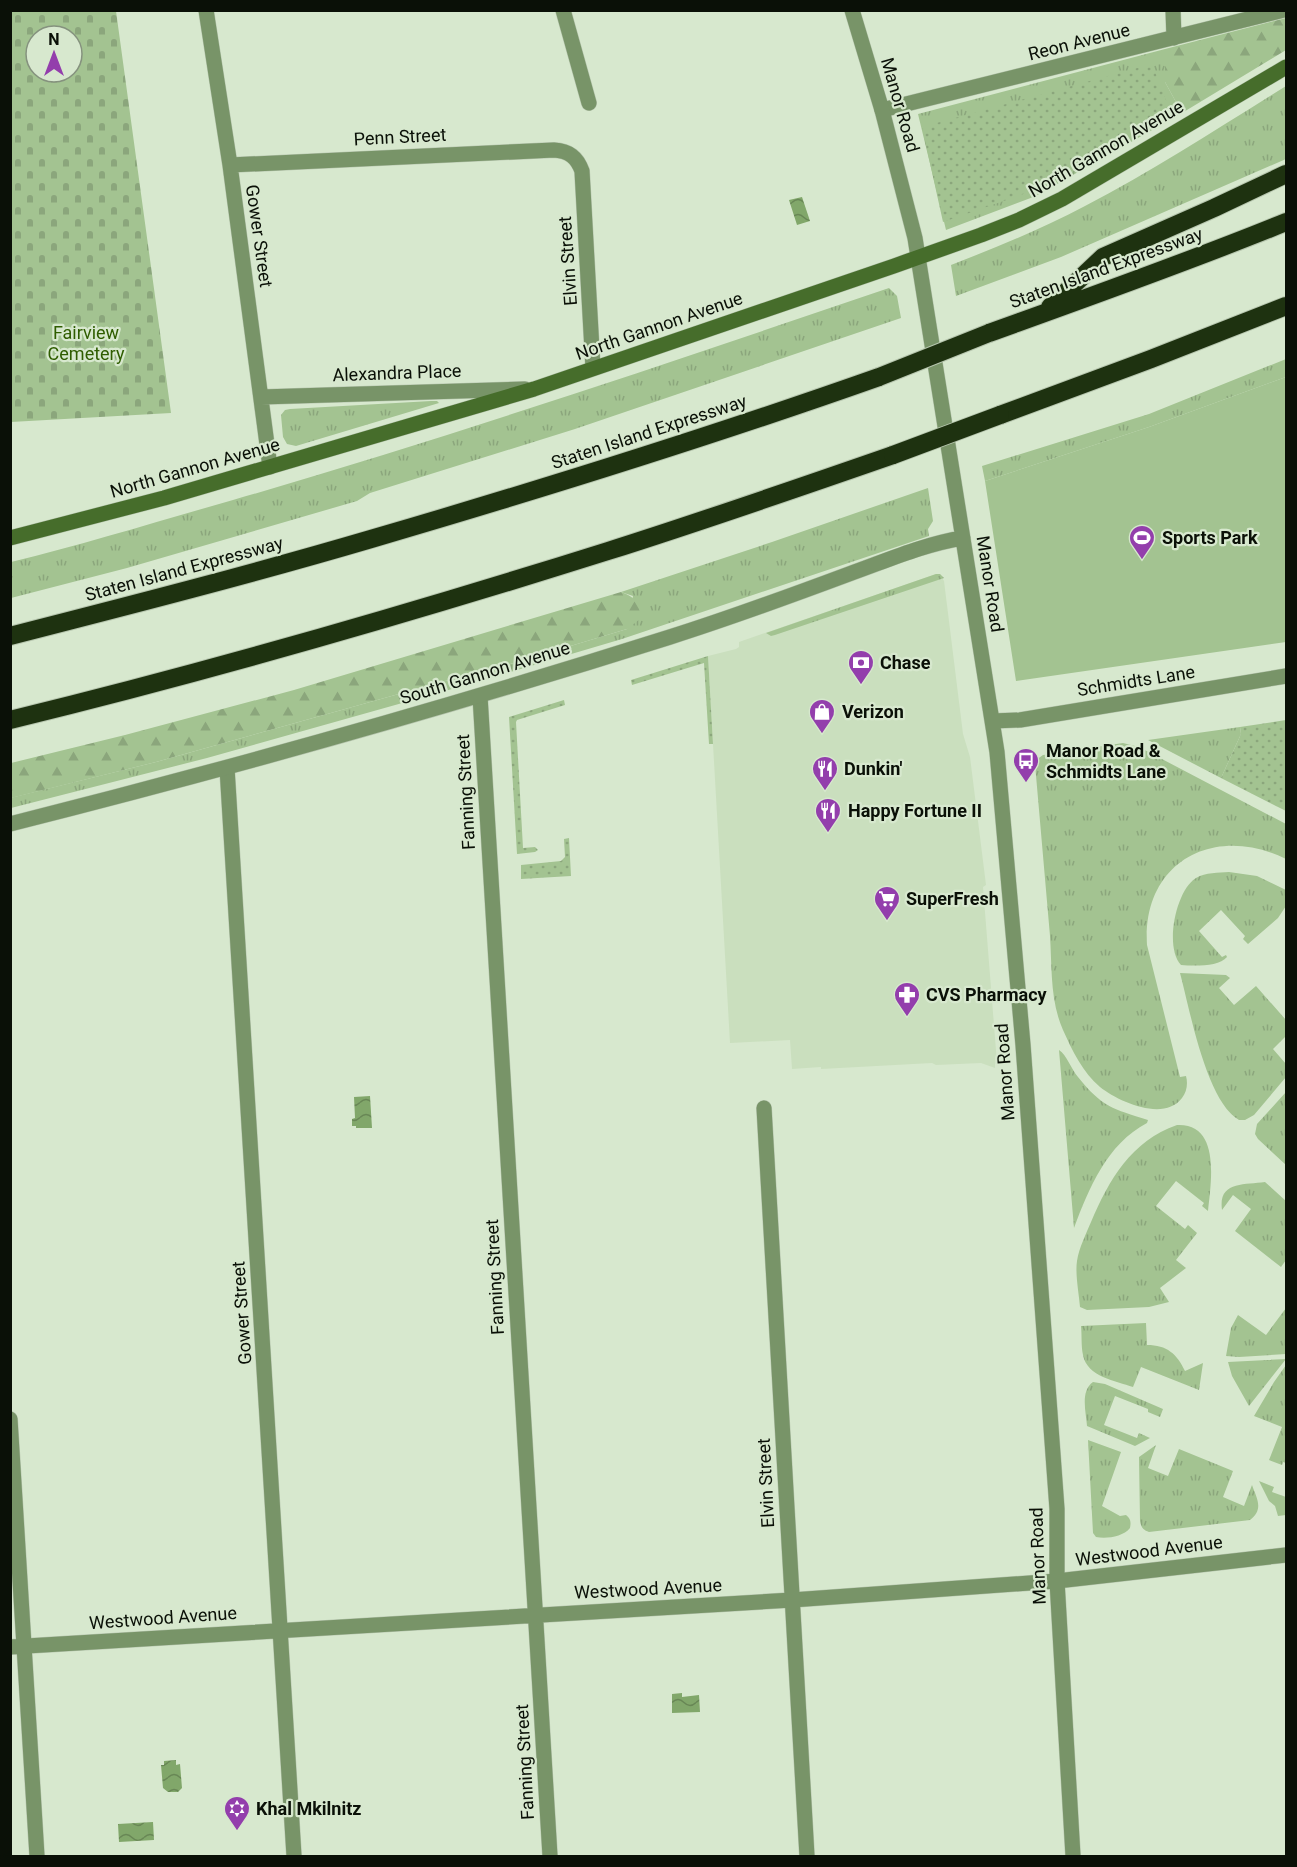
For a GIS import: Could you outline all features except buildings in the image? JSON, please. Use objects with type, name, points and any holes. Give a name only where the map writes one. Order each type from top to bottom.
[{"type":"highway","points":[[1044,313],[1103,257],[1287,174]]},
{"type":"highway","name":"Staten Island Expressway","points":[[10,636],[215,583],[660,452],[879,377],[989,333],[1192,260],[1287,222]]},
{"type":"highway","points":[[10,720],[321,638],[678,528],[1000,416],[1287,306]]},
{"type":"highway","points":[[1222,332],[1287,315]]},
{"type":"main road","name":"North Gannon Avenue","points":[[10,538],[270,467],[534,389],[1000,228],[1039,211],[1287,67]]},
{"type":"street","name":"Gower Street","points":[[206,10],[230,165],[270,467]]},
{"type":"street","points":[[563,10],[589,103]]},
{"type":"street","name":"Manor Road","points":[[852,10],[882,110],[918,257],[997,752],[1032,1162],[1057,1509],[1057,1581],[1073,1857]]},
{"type":"street","points":[[1173,10],[1174,38]]},
{"type":"street","name":"Reon Avenue","points":[[882,110],[1284,10]]},
{"type":"street","name":"Penn Street","points":[[230,165],[554,150],[563,150],[572,154]]},
{"type":"street","name":"Elvin Street","points":[[572,154],[582,171],[593,368]]},
{"type":"street","name":"Alexandra Place","points":[[261,397],[534,389]]},
{"type":"street","name":"South Gannon Avenue","points":[[10,824],[227,768],[480,696],[740,614],[925,547],[963,538]]},
{"type":"street","name":"Schmidts Lane","points":[[992,721],[1020,720],[1287,676]]},
{"type":"street","name":"Fanning Street","points":[[480,696],[550,1857]]},
{"type":"street","name":"Gower Street","points":[[227,768],[294,1857]]},
{"type":"street","name":"Elvin Street","points":[[764,1108],[807,1857]]},
{"type":"street","points":[[10,1419],[18,1647],[38,1857]]},
{"type":"street","name":"Westwood Avenue","points":[[18,1647],[792,1600],[1057,1581],[1287,1555]]},
{"type":"shaded area","points":[[940,574],[944,581],[963,734],[970,757],[986,885],[983,887],[997,1063],[995,1068],[981,1063],[936,1065],[932,1063],[792,1069],[790,1040],[730,1043],[708,656],[736,649],[739,647],[739,642]]},
{"type":"green space","name":"Fairview Cemetery","points":[[11,10],[116,11],[171,413],[11,422]]},
{"type":"green space","points":[[1286,18],[1286,50],[1182,113],[1165,82],[1165,49]]},
{"type":"green space","points":[[1165,49],[1165,82],[1182,113],[1036,196],[946,230],[918,114]]},
{"type":"green space","points":[[1152,64],[1170,110],[1032,191],[943,222],[922,127]]},
{"type":"green space","points":[[1286,86],[1286,159],[1061,257],[956,296],[951,265],[1036,230],[1085,206],[1162,163]]},
{"type":"green space","points":[[889,288],[897,296],[901,318],[575,429],[370,493],[357,501],[127,568],[11,598],[11,562],[316,476],[644,371]]},
{"type":"green space","points":[[1286,359],[1286,377],[1149,427],[985,481],[982,466],[1149,414]]},
{"type":"green space","name":"Sports Park","points":[[1286,377],[1286,642],[1016,681],[985,481],[1149,427]]},
{"type":"green space","points":[[437,401],[439,403],[296,446],[287,444],[283,437],[281,415],[285,410]]},
{"type":"green space","points":[[928,488],[933,521],[928,529],[929,536],[622,639],[484,680],[207,758],[11,808],[10,798],[156,762],[514,663],[627,629],[633,596],[621,592]]},
{"type":"green space","points":[[936,574],[944,578],[775,635],[771,636],[766,633]]},
{"type":"green space","points":[[621,592],[630,596],[639,609],[640,619],[627,629],[514,663],[156,762],[11,798],[11,763],[294,690]]},
{"type":"green space","points":[[708,656],[713,744],[709,744],[704,663],[632,685],[631,680]]},
{"type":"green space","points":[[564,700],[565,705],[516,722],[523,848],[535,847],[538,850],[517,854],[509,717]]},
{"type":"green space","points":[[1286,720],[1286,811],[1221,778],[1241,734],[1240,727]]},
{"type":"green space","points":[[1240,727],[1241,734],[1221,778],[1148,740]]},
{"type":"green space","points":[[1123,743],[1139,747],[1286,824],[1286,859],[1259,849],[1234,846],[1210,849],[1188,857],[1170,872],[1157,891],[1149,916],[1147,945],[1180,1077],[1186,1076],[1187,1082],[1182,1098],[1174,1105],[1164,1109],[1141,1107],[1118,1098],[1100,1087],[1088,1075],[1066,1038],[1054,996],[1036,760],[1043,755]]},
{"type":"green space","points":[[569,838],[571,876],[521,879],[521,865],[561,861],[565,857],[564,839]]},
{"type":"green space","points":[[1229,872],[1257,876],[1286,890],[1286,906],[1278,918],[1248,944],[1243,939],[1245,936],[1221,910],[1199,931],[1222,957],[1226,955],[1227,957],[1218,963],[1199,966],[1181,965],[1173,946],[1173,933],[1178,906],[1183,894],[1189,884],[1200,876]]},
{"type":"green space","points":[[1180,973],[1226,975],[1230,978],[1219,988],[1234,1005],[1256,986],[1286,1020],[1286,1036],[1273,1049],[1286,1064],[1286,1077],[1254,1115],[1245,1120],[1239,1120],[1227,1110],[1208,1075],[1194,1031]]},
{"type":"green space","points":[[1059,1050],[1078,1077],[1101,1101],[1148,1120],[1121,1143],[1101,1168],[1074,1228]]},
{"type":"green space","points":[[1286,1092],[1286,1165],[1255,1134],[1257,1124]]},
{"type":"green space","points":[[1177,1125],[1191,1127],[1201,1134],[1207,1144],[1210,1156],[1211,1185],[1208,1211],[1202,1206],[1204,1203],[1176,1181],[1156,1206],[1185,1229],[1188,1225],[1197,1233],[1176,1260],[1186,1268],[1160,1288],[1169,1302],[1149,1307],[1087,1310],[1080,1307],[1077,1261],[1098,1206],[1114,1177],[1134,1152],[1161,1132]]},
{"type":"green space","points":[[1265,1182],[1286,1201],[1286,1260],[1281,1267],[1235,1231],[1251,1209],[1233,1195],[1222,1210],[1224,1194],[1228,1189],[1234,1186]]},
{"type":"green space","points":[[1286,1308],[1286,1354],[1226,1356],[1231,1328],[1238,1315],[1266,1335]]},
{"type":"green space","points":[[1146,1323],[1147,1345],[1166,1349],[1178,1360],[1185,1371],[1203,1363],[1199,1390],[1141,1367],[1133,1387],[1103,1377],[1090,1368],[1082,1352],[1081,1326]]},
{"type":"green space","points":[[1286,1359],[1249,1406],[1232,1376],[1228,1362]]},
{"type":"green space","points":[[1286,1365],[1286,1463],[1283,1462],[1282,1465],[1269,1460],[1282,1427],[1254,1416]]},
{"type":"green space","points":[[1093,1382],[1105,1384],[1163,1409],[1160,1417],[1148,1412],[1148,1409],[1115,1396],[1104,1425],[1137,1438],[1139,1433],[1150,1438],[1135,1446],[1087,1426],[1085,1396]]},
{"type":"green space","points":[[1088,1440],[1121,1452],[1102,1506],[1120,1516],[1126,1515],[1130,1519],[1130,1528],[1119,1535],[1100,1538],[1093,1533]]},
{"type":"green space","points":[[1156,1445],[1148,1468],[1168,1476],[1179,1449],[1233,1471],[1223,1497],[1244,1506],[1252,1485],[1258,1504],[1257,1512],[1250,1520],[1149,1532],[1145,1530],[1140,1521],[1139,1457]]},
{"type":"green space","points":[[1259,1481],[1274,1487],[1272,1492],[1286,1497],[1286,1515],[1278,1516],[1275,1506],[1269,1501]]},
{"type":"water","points":[[802,197],[810,221],[797,225],[789,200]]},
{"type":"water","points":[[370,1096],[372,1128],[352,1126],[352,1119],[355,1118],[354,1097]]},
{"type":"water","points":[[682,1693],[682,1697],[699,1695],[700,1712],[672,1713],[672,1694]]},
{"type":"water","points":[[176,1760],[176,1765],[180,1764],[182,1788],[178,1792],[168,1792],[163,1788],[161,1765],[164,1765],[164,1761]]},
{"type":"water","points":[[153,1822],[154,1840],[119,1842],[118,1824]]},
{"type":"place","name":"Sports Park","points":[[1142,561]]},
{"type":"place","name":"Chase","points":[[861,686]]},
{"type":"place","name":"Verizon","points":[[822,735]]},
{"type":"place","name":"Manor Road & Schmidts Lane","points":[[1026,784]]},
{"type":"place","name":"Dunkin'","points":[[825,792]]},
{"type":"place","name":"Happy Fortune II","points":[[828,834]]},
{"type":"place","name":"SuperFresh","points":[[887,922]]},
{"type":"place","name":"CVS Pharmacy","points":[[907,1018]]},
{"type":"place","name":"Khal Mkilnitz","points":[[237,1832]]}]
